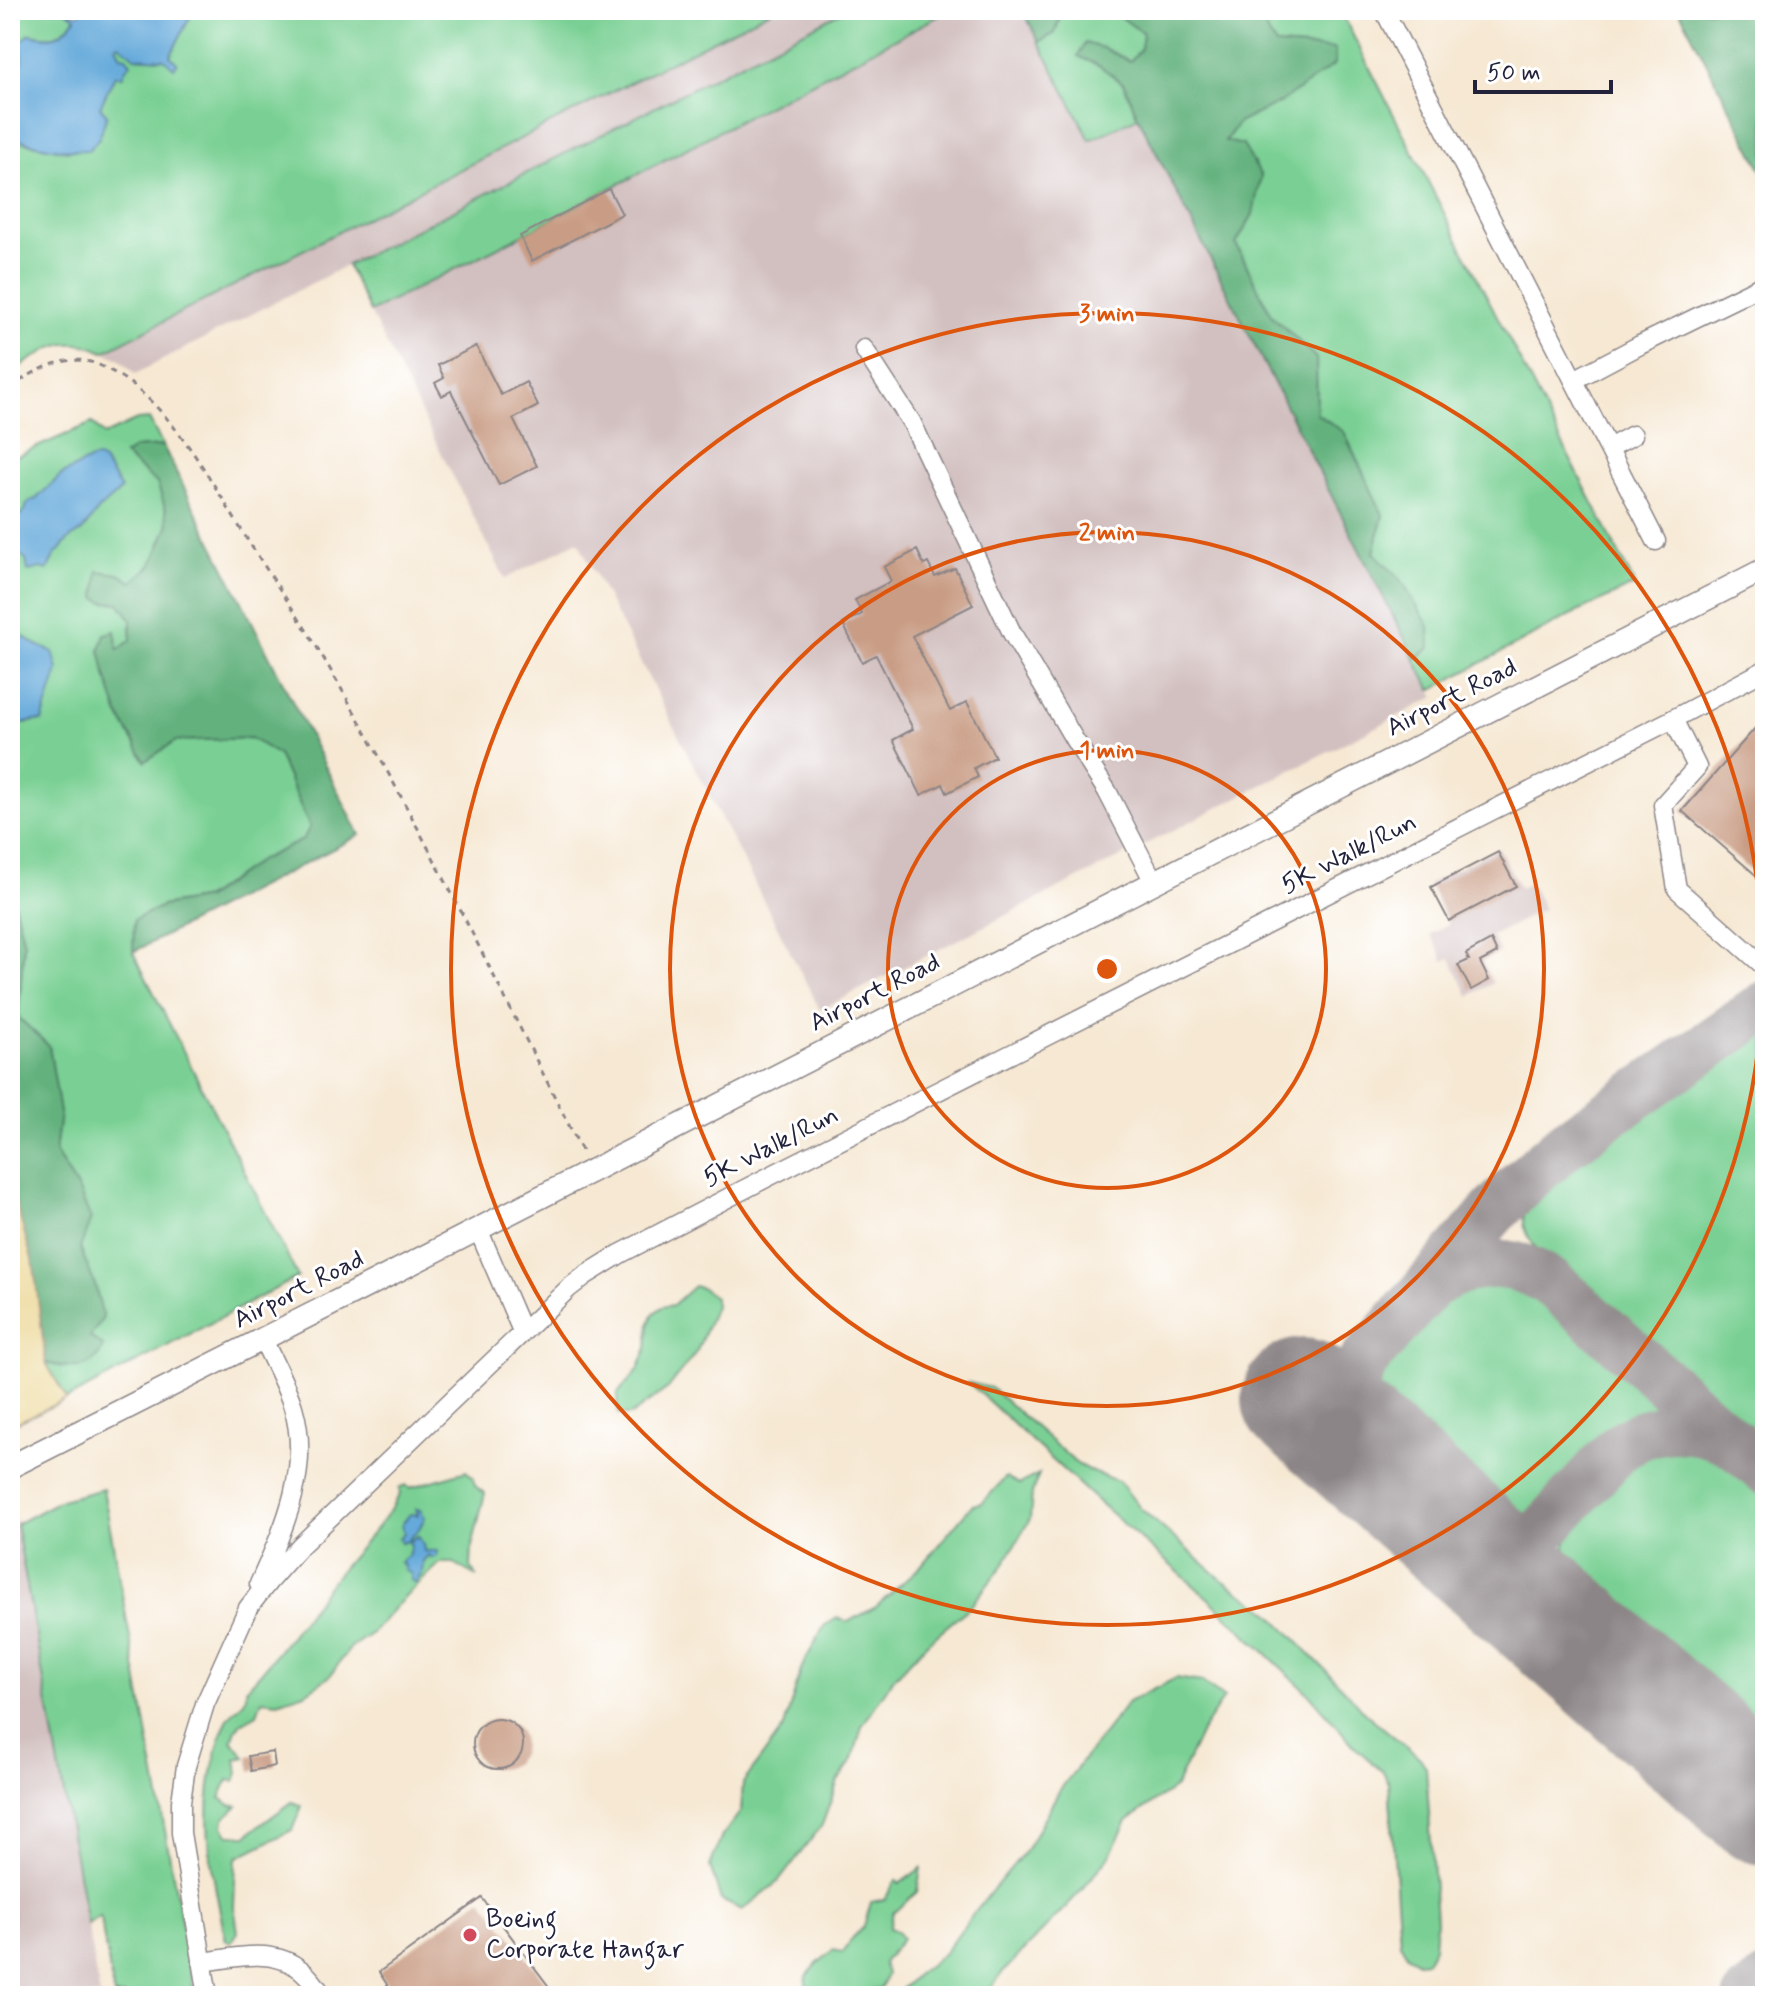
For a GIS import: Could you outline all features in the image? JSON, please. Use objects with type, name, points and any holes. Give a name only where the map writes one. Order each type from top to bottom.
[{"type":"main road","name":"Airport Road","points":[[10,1467],[1765,569]]},
{"type":"lane","points":[[1384,10],[1656,541]]},
{"type":"lane","points":[[1574,380],[1765,284]]},
{"type":"lane","points":[[864,349],[912,423],[1012,633],[1107,791],[1154,882]]},
{"type":"lane","points":[[1609,448],[1633,435]]},
{"type":"lane","name":"5K Walk/Run","points":[[208,1996],[181,1833],[182,1788],[198,1721],[248,1608],[300,1546],[569,1288],[620,1254],[796,1163],[1765,670]]},
{"type":"lane","points":[[1673,719],[1697,767],[1663,805],[1677,889],[1765,967]]},
{"type":"lane","points":[[478,1229],[522,1331]]},
{"type":"lane","points":[[248,1608],[288,1514],[300,1463],[294,1410],[263,1339]]},
{"type":"lane","points":[[202,1962],[253,1956],[277,1958],[297,1966],[323,1996]]},
{"type":"path","points":[[10,388],[57,363],[77,359],[97,364],[151,399],[180,434],[326,662],[355,713],[592,1170]]},
{"type":"shaded area","points":[[772,10],[845,10],[135,374],[120,359],[104,352]]},
{"type":"shaded area","points":[[950,10],[1023,10],[1090,140],[1138,117],[1435,697],[820,1010],[578,541],[505,579],[370,312]]},
{"type":"shaded area","points":[[1499,848],[1520,888],[1530,883],[1544,909],[1492,936],[1500,952],[1482,962],[1493,983],[1469,996],[1450,958],[1444,961],[1430,934],[1448,924],[1428,884]]},
{"type":"shaded area","points":[[10,1491],[67,1811],[100,1996],[10,1996]]},
{"type":"green space","points":[[10,10],[65,10],[76,18],[56,35],[29,34],[20,42],[23,61],[10,75]]},
{"type":"green space","points":[[188,10],[772,10],[104,352],[90,346],[65,344],[44,352],[10,373],[10,135],[26,143],[67,151],[99,138],[107,115],[100,107],[121,56],[115,46],[119,44],[135,57],[165,59],[170,56],[190,17]]},
{"type":"green space","points":[[845,10],[950,10],[370,312],[347,265]]},
{"type":"green space","points":[[1023,10],[1062,10],[1055,33],[1039,42]]},
{"type":"green space","points":[[1062,10],[1111,10],[1143,33],[1141,49],[1130,61],[1103,48],[1100,66],[1124,84],[1138,117],[1090,140],[1039,42],[1055,33]]},
{"type":"green space","points":[[1111,10],[1254,10],[1276,45],[1335,49],[1335,64],[1281,102],[1238,123],[1225,141],[1243,145],[1261,176],[1253,214],[1236,244],[1271,315],[1316,358],[1317,414],[1344,432],[1383,515],[1374,553],[1401,580],[1429,626],[1430,648],[1415,659],[1138,117],[1124,84],[1100,66],[1078,56],[1085,43],[1130,61],[1141,49],[1143,33]]},
{"type":"green space","points":[[1254,10],[1340,10],[1635,585],[1569,616],[1431,690],[1415,659],[1430,648],[1401,580],[1374,553],[1383,515],[1344,432],[1317,414],[1316,358],[1271,315],[1236,244],[1253,214],[1225,142],[1238,123],[1281,102],[1334,49],[1276,45]]},
{"type":"green space","points":[[1679,10],[1765,10],[1765,176]]},
{"type":"green space","points":[[149,419],[163,446],[135,448],[124,455],[157,483],[168,527],[151,567],[132,582],[119,574],[104,602],[119,602],[131,619],[131,640],[118,651],[100,650],[118,713],[145,761],[176,741],[251,738],[278,755],[310,827],[303,840],[260,860],[205,898],[162,906],[133,952],[298,1277],[67,1399],[46,1363],[62,1367],[90,1337],[95,1285],[80,1248],[79,1191],[55,1152],[60,1113],[49,1046],[18,1018],[24,943],[10,894],[10,727],[42,721],[49,697],[53,652],[28,640],[17,627],[13,581],[10,579],[10,538],[54,556],[121,489],[103,461],[61,475],[10,525],[10,459],[92,423],[104,435],[137,420]]},
{"type":"green space","points":[[163,446],[360,835],[133,952],[134,920],[162,906],[206,898],[260,860],[303,840],[310,827],[278,755],[251,738],[176,741],[145,761],[118,713],[100,650],[105,634],[115,631],[118,650],[131,640],[131,619],[119,603],[96,598],[98,571],[119,574],[132,582],[151,566],[168,527],[166,510],[157,483],[124,455],[135,448]]},
{"type":"green space","points":[[10,894],[24,943],[18,1017],[49,1046],[60,1113],[55,1152],[79,1191],[91,1219],[80,1248],[95,1285],[103,1318],[90,1337],[103,1346],[94,1361],[80,1367],[46,1363],[34,1266],[10,1184]]},
{"type":"green space","points":[[1765,1036],[1765,1448],[1541,1253],[1529,1236],[1524,1217],[1528,1203],[1539,1189],[1603,1138],[1729,1050]]},
{"type":"green space","points":[[1483,1281],[1508,1282],[1534,1291],[1673,1411],[1638,1416],[1616,1428],[1537,1513],[1512,1516],[1496,1512],[1378,1408],[1372,1393],[1377,1369],[1421,1317],[1453,1289]]},
{"type":"green space","points":[[694,1286],[715,1297],[715,1306],[697,1351],[668,1388],[631,1415],[619,1415],[618,1393],[638,1370],[647,1348],[653,1314],[662,1307],[673,1305]]},
{"type":"green space","points":[[969,1383],[991,1388],[1077,1464],[1119,1481],[1141,1509],[1220,1578],[1269,1612],[1365,1713],[1420,1758],[1426,1767],[1436,1921],[1434,1947],[1426,1961],[1418,1962],[1408,1956],[1400,1943],[1389,1783],[1383,1772],[1356,1748],[1310,1695],[1209,1599]]},
{"type":"green space","points":[[1693,1445],[1722,1457],[1765,1494],[1765,1745],[1573,1580],[1563,1558],[1568,1535],[1629,1465],[1650,1449]]},
{"type":"green space","points":[[466,1471],[473,1477],[476,1487],[485,1493],[472,1547],[471,1567],[477,1577],[454,1563],[440,1563],[372,1633],[351,1647],[329,1677],[305,1693],[278,1702],[262,1700],[257,1714],[241,1723],[236,1730],[232,1741],[245,1757],[236,1759],[238,1773],[235,1781],[228,1780],[220,1798],[238,1806],[224,1818],[223,1827],[229,1835],[247,1835],[292,1802],[302,1806],[292,1830],[236,1858],[234,1906],[238,1932],[231,1943],[226,1940],[211,1863],[208,1813],[214,1763],[227,1721],[243,1702],[246,1689],[386,1516],[400,1494],[399,1489]]},
{"type":"green space","points":[[1039,1474],[1032,1493],[1030,1519],[1004,1564],[970,1607],[928,1642],[893,1679],[862,1726],[853,1759],[838,1781],[822,1825],[779,1881],[742,1910],[721,1900],[710,1866],[722,1836],[741,1811],[743,1783],[784,1727],[802,1667],[824,1626],[837,1618],[848,1622],[876,1607],[920,1567],[972,1505],[982,1503],[1006,1477],[1019,1484]]},
{"type":"green space","points":[[103,1489],[195,1996],[114,1996],[100,1916],[87,1924],[16,1524],[61,1500]]},
{"type":"green space","points":[[1176,1678],[1202,1682],[1224,1698],[1201,1732],[1175,1787],[1127,1821],[1109,1857],[1003,1972],[985,1996],[895,1996],[943,1954],[1027,1849],[1059,1791],[1128,1702]]},
{"type":"green space","points":[[921,1868],[917,1892],[893,1913],[889,1928],[897,1931],[902,1939],[883,1963],[887,1974],[881,1989],[864,1992],[860,1996],[797,1996],[817,1964],[833,1950],[843,1952],[864,1927],[871,1902],[885,1899],[896,1880],[899,1884]]},
{"type":"sand","points":[[10,1184],[34,1266],[46,1363],[67,1399],[10,1426]]},
{"type":"water","points":[[65,10],[77,14],[84,10],[188,10],[190,17],[170,56],[177,63],[174,68],[164,59],[135,57],[119,44],[116,46],[121,56],[131,63],[122,77],[115,75],[100,107],[107,115],[99,138],[89,150],[48,147],[10,135],[10,75],[23,61],[20,42],[30,34],[51,37],[60,34],[76,18]]},
{"type":"water","points":[[98,458],[121,489],[100,508],[82,531],[69,539],[47,570],[28,571],[26,559],[16,552],[10,538],[10,525],[30,501],[61,475]]},
{"type":"water","points":[[10,579],[13,580],[16,626],[27,640],[53,652],[58,670],[42,721],[10,727],[10,647],[13,640],[10,638]]},
{"type":"water","points":[[416,1509],[425,1517],[410,1541],[418,1536],[424,1551],[438,1551],[437,1556],[432,1558],[428,1555],[423,1561],[422,1573],[415,1584],[400,1562],[408,1556],[411,1545],[408,1541],[401,1543],[399,1539],[404,1533],[402,1524],[410,1514],[418,1515]]},
{"type":"building","points":[[609,189],[622,214],[532,261],[520,236]]},
{"type":"building","points":[[476,346],[501,395],[526,382],[538,406],[513,419],[537,466],[499,485],[451,391],[442,396],[435,383],[444,378],[438,365]]},
{"type":"building","points":[[917,550],[924,565],[928,563],[935,577],[955,568],[973,605],[912,636],[950,711],[967,702],[995,757],[974,768],[978,777],[947,793],[943,784],[921,795],[893,740],[913,729],[876,655],[862,662],[843,624],[862,614],[855,600],[891,581],[884,567]]},
{"type":"building","points":[[1765,717],[1765,883],[1682,811]]},
{"type":"building","points":[[1498,852],[1516,886],[1449,921],[1431,887]]},
{"type":"building","points":[[1491,940],[1497,953],[1480,962],[1489,980],[1471,990],[1458,965],[1469,960],[1466,954]]},
{"type":"building","points":[[498,1719],[516,1726],[523,1744],[516,1762],[498,1769],[480,1762],[473,1744],[480,1726]]},
{"type":"building","points":[[273,1752],[275,1766],[251,1771],[248,1756]]},
{"type":"building","name":"Boeing Corporate Hangar","points":[[482,1898],[556,1996],[375,1996],[388,1986],[379,1972]]},
{"type":"taxiway","points":[[1350,1440],[1355,1384],[1364,1361],[1494,1211],[1565,1145],[1765,1006]]},
{"type":"taxiway","points":[[1432,1284],[1465,1268],[1497,1264],[1513,1266],[1545,1279],[1765,1470]]},
{"type":"taxiway","points":[[1503,1574],[1617,1450],[1630,1441],[1644,1434],[1673,1428],[1703,1432],[1732,1442]]},
{"type":"taxiway","points":[[1748,1996],[1765,1983]]},
{"type":"runway","points":[[1303,1399],[1765,1804]]},
{"type":"place","name":"Boeing Corporate Hangar","points":[[470,1935]]}]
